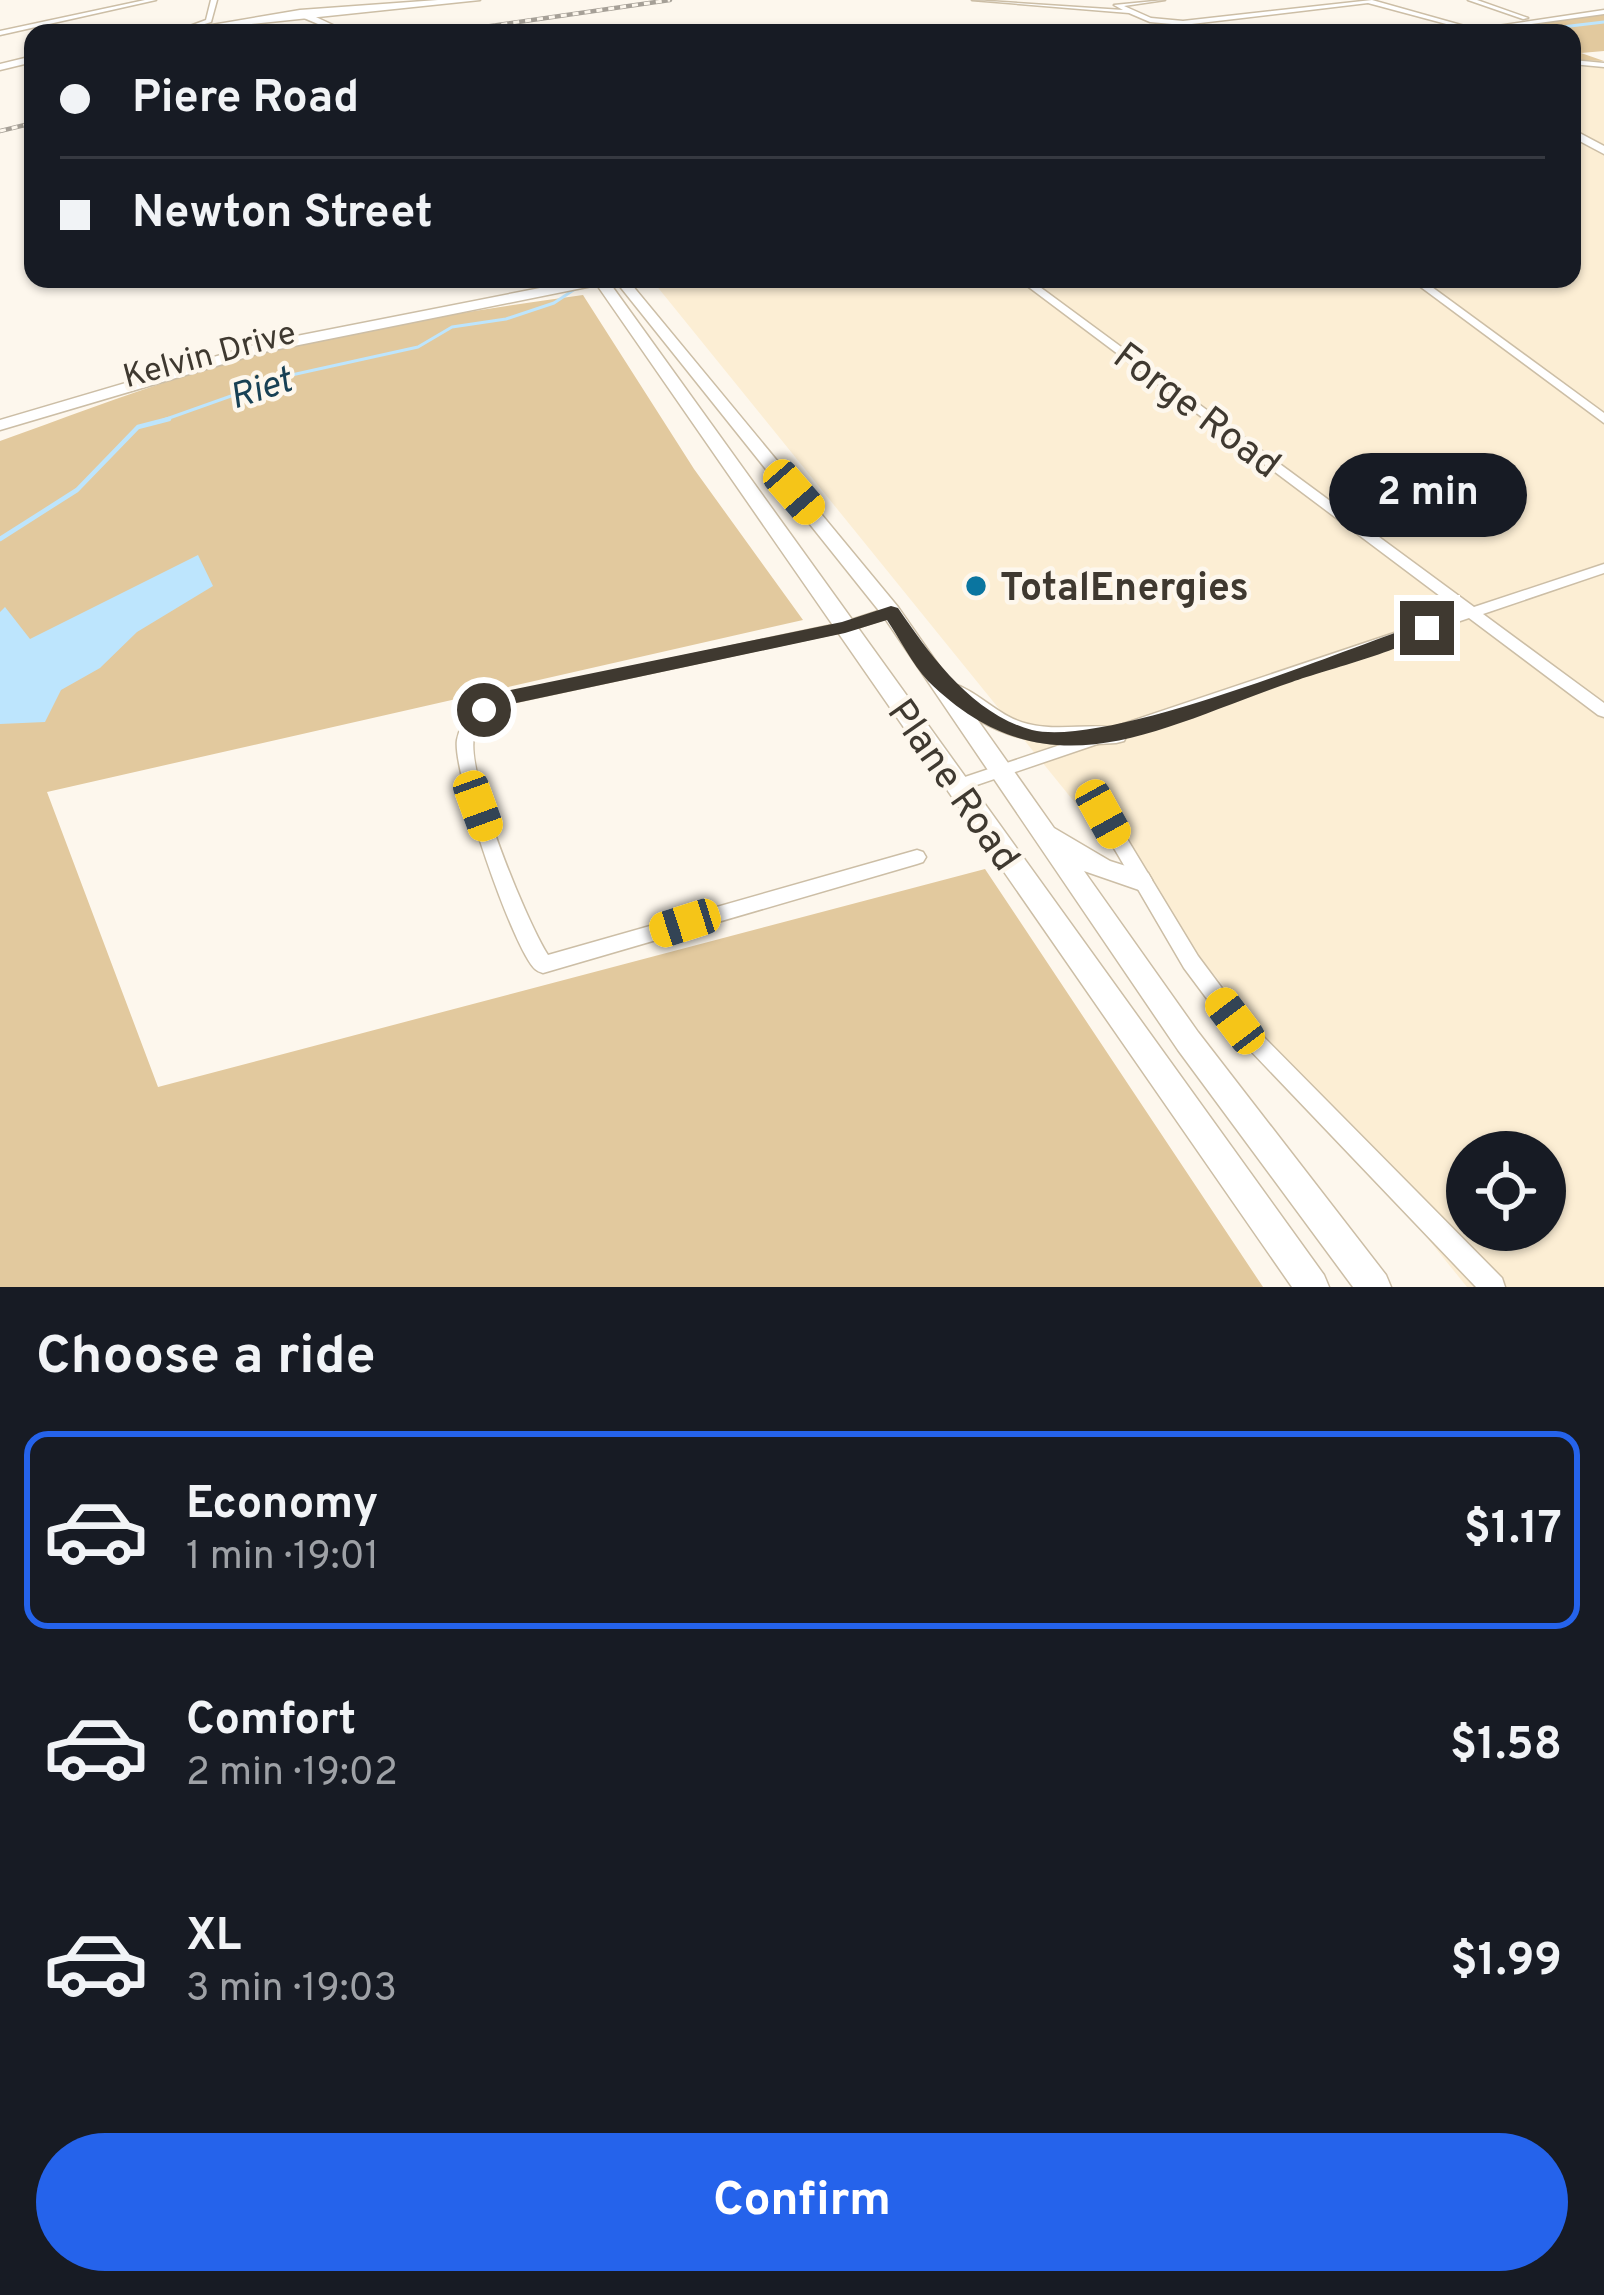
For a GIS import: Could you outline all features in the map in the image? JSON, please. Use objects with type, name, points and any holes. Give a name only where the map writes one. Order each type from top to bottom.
[{"type":"main road","points":[[192,24],[211,16],[313,16],[430,0]]},
{"type":"main road","points":[[209,24],[475,0]]},
{"type":"main road","points":[[268,13],[313,16],[335,10]]},
{"type":"main road","points":[[242,19],[268,13],[300,14],[329,24]]},
{"type":"main road","name":"Kelvin Drive","points":[[0,414],[276,334],[517,288]]},
{"type":"main road","name":"Kelvin Drive","points":[[0,425],[261,348],[542,288]]},
{"type":"main road","points":[[584,288],[623,310]]},
{"type":"main road","name":"Plane Road","points":[[608,288],[1312,1287]]},
{"type":"main road","name":"Plane Road","points":[[627,288],[891,612],[1187,1041],[1373,1287]]},
{"type":"main road","points":[[933,674],[999,725],[1029,737],[1117,735]]},
{"type":"main road","points":[[1034,820],[1087,861],[1139,880]]},
{"type":"street","points":[[42,24],[153,0]]},
{"type":"street","points":[[211,16],[214,0]]},
{"type":"street","points":[[975,0],[1130,12]]},
{"type":"street","points":[[1090,8],[1162,0]]},
{"type":"street","points":[[1471,0],[1532,20]]},
{"type":"street","points":[[1583,0],[1604,9]]},
{"type":"street","points":[[1117,5],[1150,20],[1183,23],[1367,1],[1453,24]]},
{"type":"street","points":[[1500,24],[1604,9]]},
{"type":"street","name":"Forge Road","points":[[1035,288],[1604,711]]},
{"type":"street","points":[[1427,288],[1604,419]]},
{"type":"street","points":[[956,786],[1604,568]]},
{"type":"street","points":[[891,612],[845,627],[501,700],[474,719],[464,751],[478,806],[530,946],[543,965],[917,856]]},
{"type":"street","points":[[1103,814],[1191,962],[1235,1021],[1493,1287]]},
{"type":"shaded area","points":[[1604,14],[1604,51],[1581,53],[1581,24],[1530,24]]},
{"type":"shaded area","points":[[1581,67],[1604,68],[1604,1287],[1467,1287],[658,288],[1581,288]]},
{"type":"shaded area","points":[[583,295],[694,469],[803,620],[47,792],[158,1087],[985,869],[1263,1287],[0,1287],[0,441],[184,376],[282,348]]},
{"type":"water","points":[[198,555],[213,586],[137,632],[100,668],[61,690],[45,722],[0,724],[0,612],[5,607],[30,639]]},
{"type":"waterway","points":[[1581,25],[1604,22]]},
{"type":"waterway","name":"Riet","points":[[160,421],[287,376],[418,347],[452,327],[506,319],[554,303],[575,289]]},
{"type":"waterway","name":"Riet","points":[[160,421],[169,419]]},
{"type":"waterway","name":"Riet","points":[[0,539],[77,490],[138,427],[160,421]]},
{"type":"railway","points":[[504,24],[670,0]]},
{"type":"railway","points":[[0,131],[24,125]]},
{"type":"place","name":"TotalEnergies","points":[[976,586]]},
{"type":"route","points":[[484,710],[501,700],[845,627],[891,612],[933,674],[999,725],[1052,740],[1117,735],[1427,628]]}]
